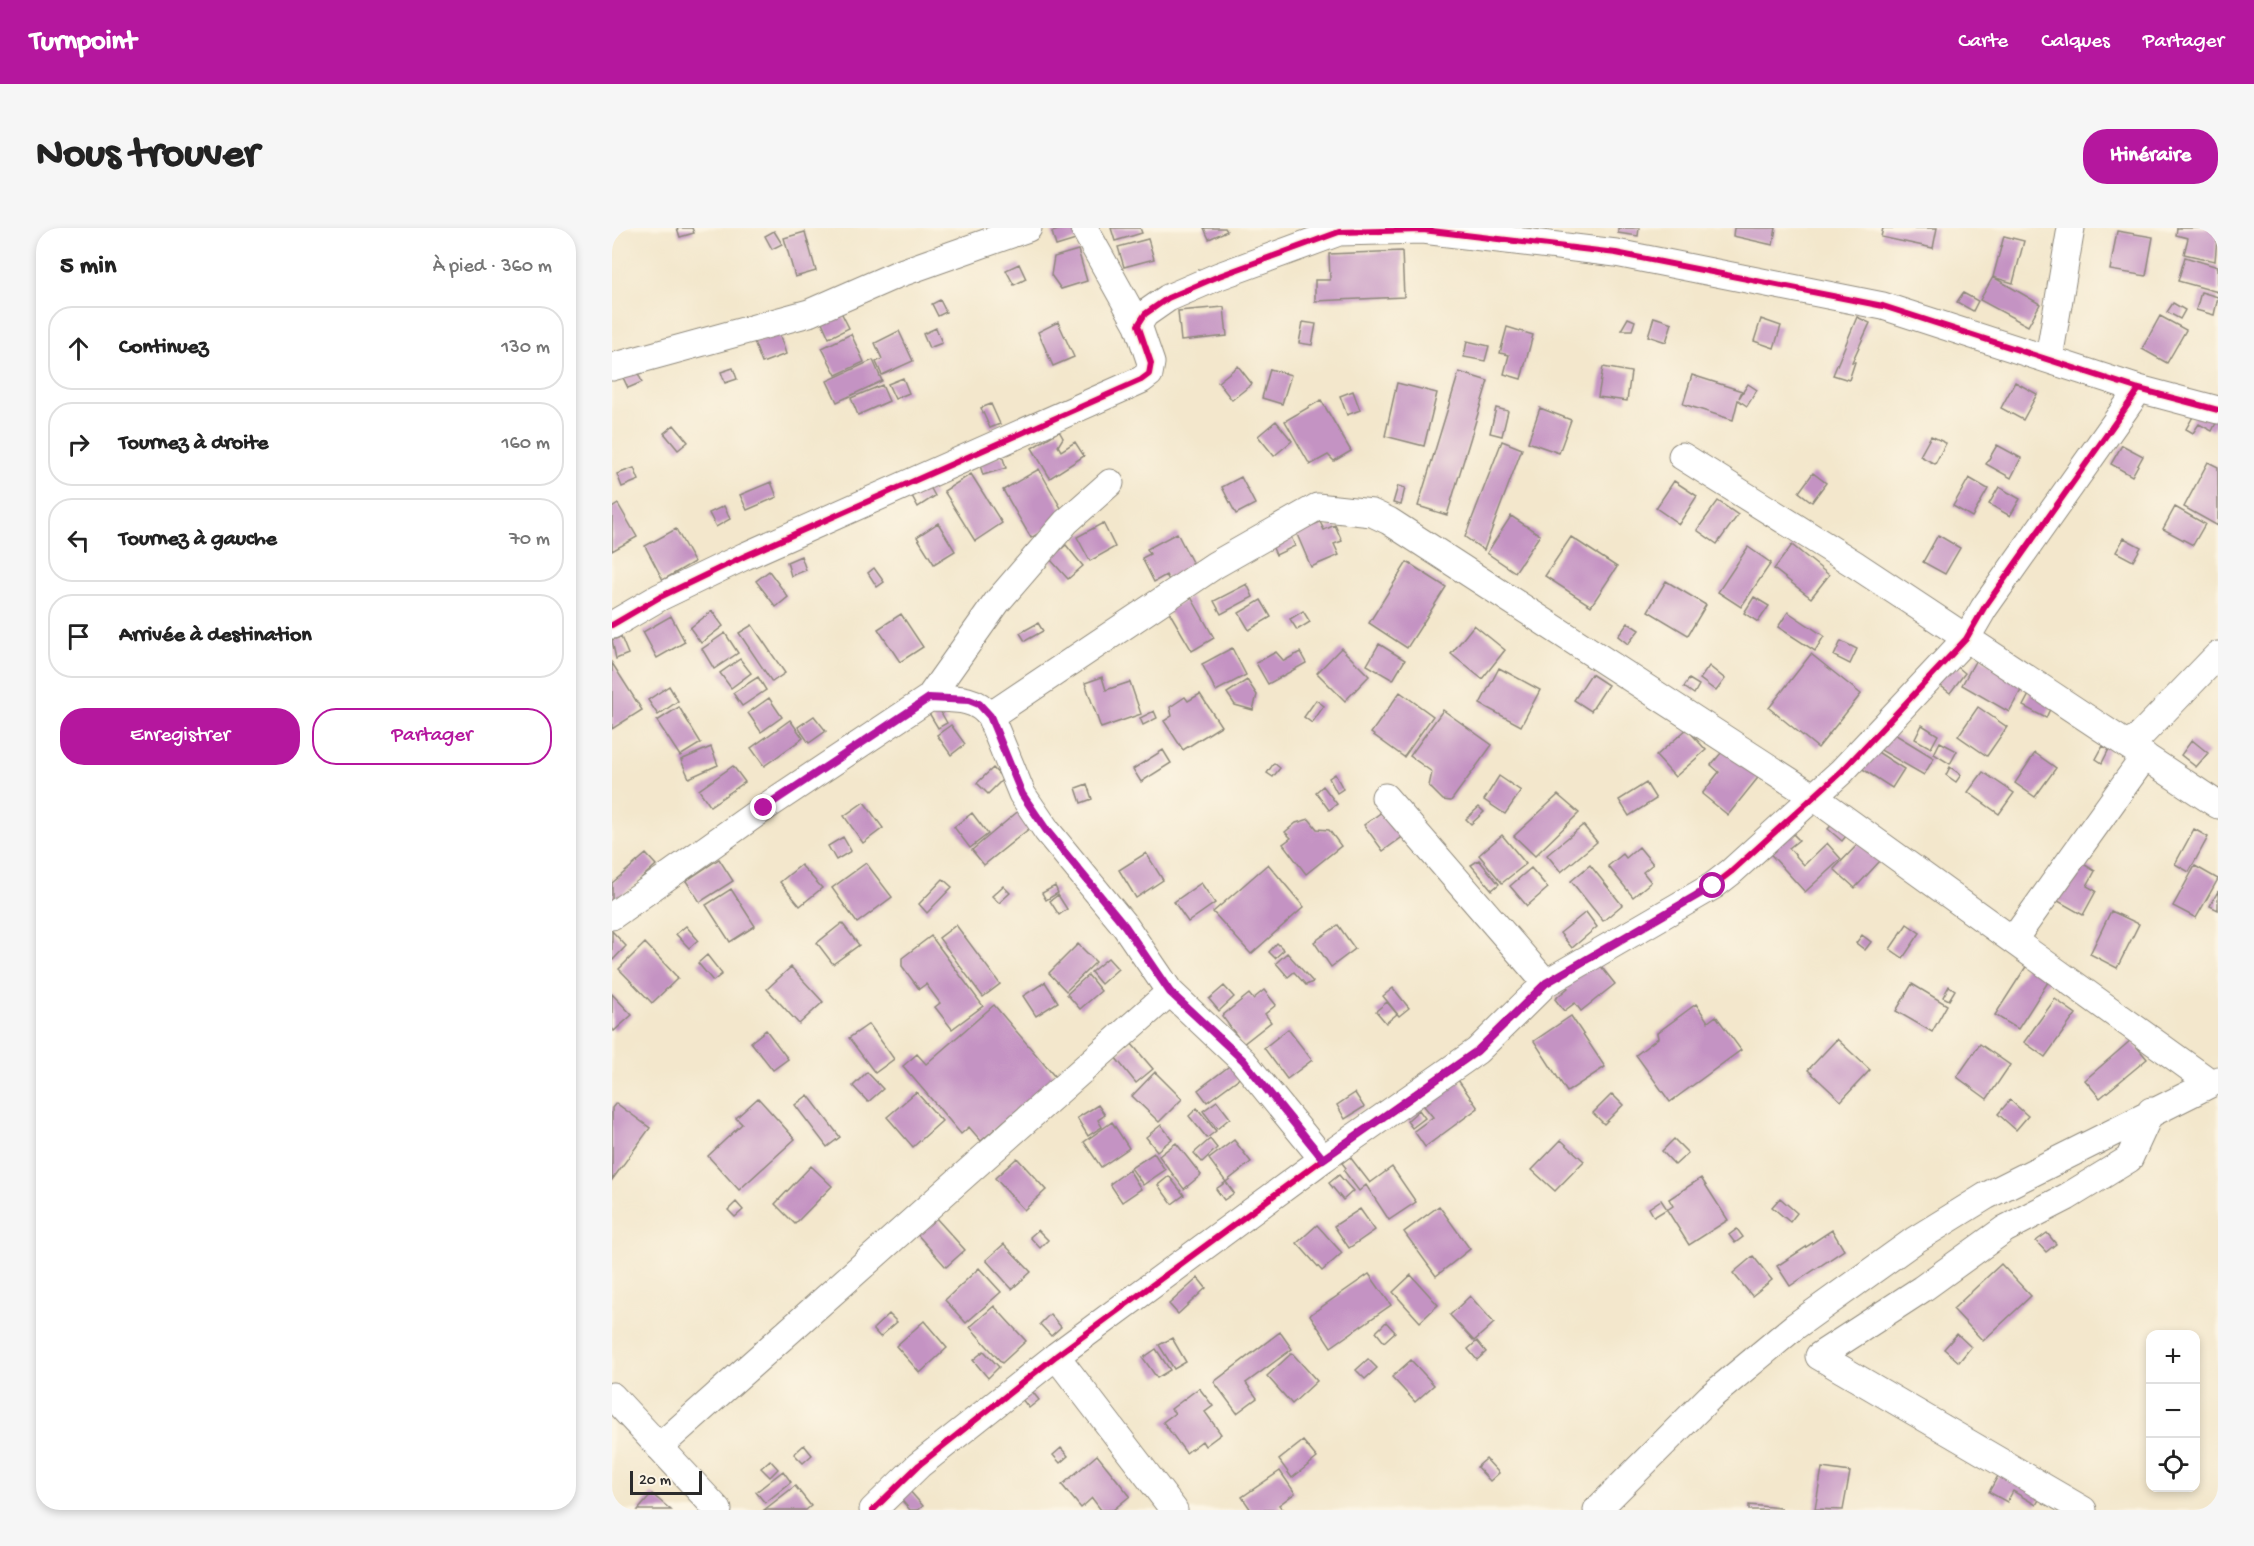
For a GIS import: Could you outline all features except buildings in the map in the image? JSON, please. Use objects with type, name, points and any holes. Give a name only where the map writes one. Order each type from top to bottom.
[{"type":"street","points":[[612,367],[809,313],[898,274],[1028,228]]},
{"type":"street","points":[[612,625],[660,597],[744,556],[1141,380],[1149,374],[1151,363],[1138,325],[1084,228]]},
{"type":"street","points":[[2049,358],[2071,228]]},
{"type":"street","points":[[1138,325],[1146,314],[1168,298],[1219,276],[1339,232],[1424,230],[1562,237],[1700,269],[1884,306],[2139,388],[2217,405]]},
{"type":"street","points":[[873,1510],[919,1465],[1056,1356],[1323,1159],[1477,1051],[1546,983],[1713,886],[1815,797],[1966,639],[1984,608],[2139,388]]},
{"type":"street","points":[[1682,456],[1856,565],[2218,805]]},
{"type":"street","points":[[612,916],[764,808],[929,698],[997,602],[1066,522],[1110,483]]},
{"type":"street","points":[[990,716],[1215,565],[1317,507],[1372,513],[1389,521],[1815,797],[2215,1081],[2151,1111],[1986,1196],[1915,1240],[1803,1320],[1710,1397],[1597,1510]]},
{"type":"street","points":[[2014,939],[2138,750],[2218,655]]},
{"type":"street","points":[[929,698],[969,700],[984,708],[990,716],[1022,794],[1047,831],[1125,926],[1170,992],[1243,1060],[1323,1159]]},
{"type":"street","points":[[1385,796],[1546,983]]},
{"type":"street","points":[[660,1447],[1170,992]]},
{"type":"street","points":[[2083,1510],[1820,1356],[1922,1289],[2005,1229],[2067,1197],[2128,1159],[2151,1111]]},
{"type":"street","points":[[1056,1356],[1174,1510]]},
{"type":"street","points":[[612,1396],[718,1510]]},
{"type":"cycle path","points":[[612,625],[660,597],[745,556],[1141,380],[1149,374],[1151,363],[1138,325],[1145,314],[1168,298],[1219,276],[1339,232],[1423,230],[1616,253],[1883,306],[2139,389],[2218,410]]},
{"type":"cycle path","points":[[873,1510],[919,1465],[1056,1356],[1323,1159],[1477,1051],[1546,983],[1713,886],[1731,872],[1842,771],[1966,639],[1984,608],[2139,389]]},
{"type":"route","points":[[764,808],[929,698],[969,700],[979,704],[990,716],[1022,794],[1047,831],[1125,926],[1170,992],[1243,1060],[1323,1159],[1477,1051],[1546,983],[1713,886]]}]
